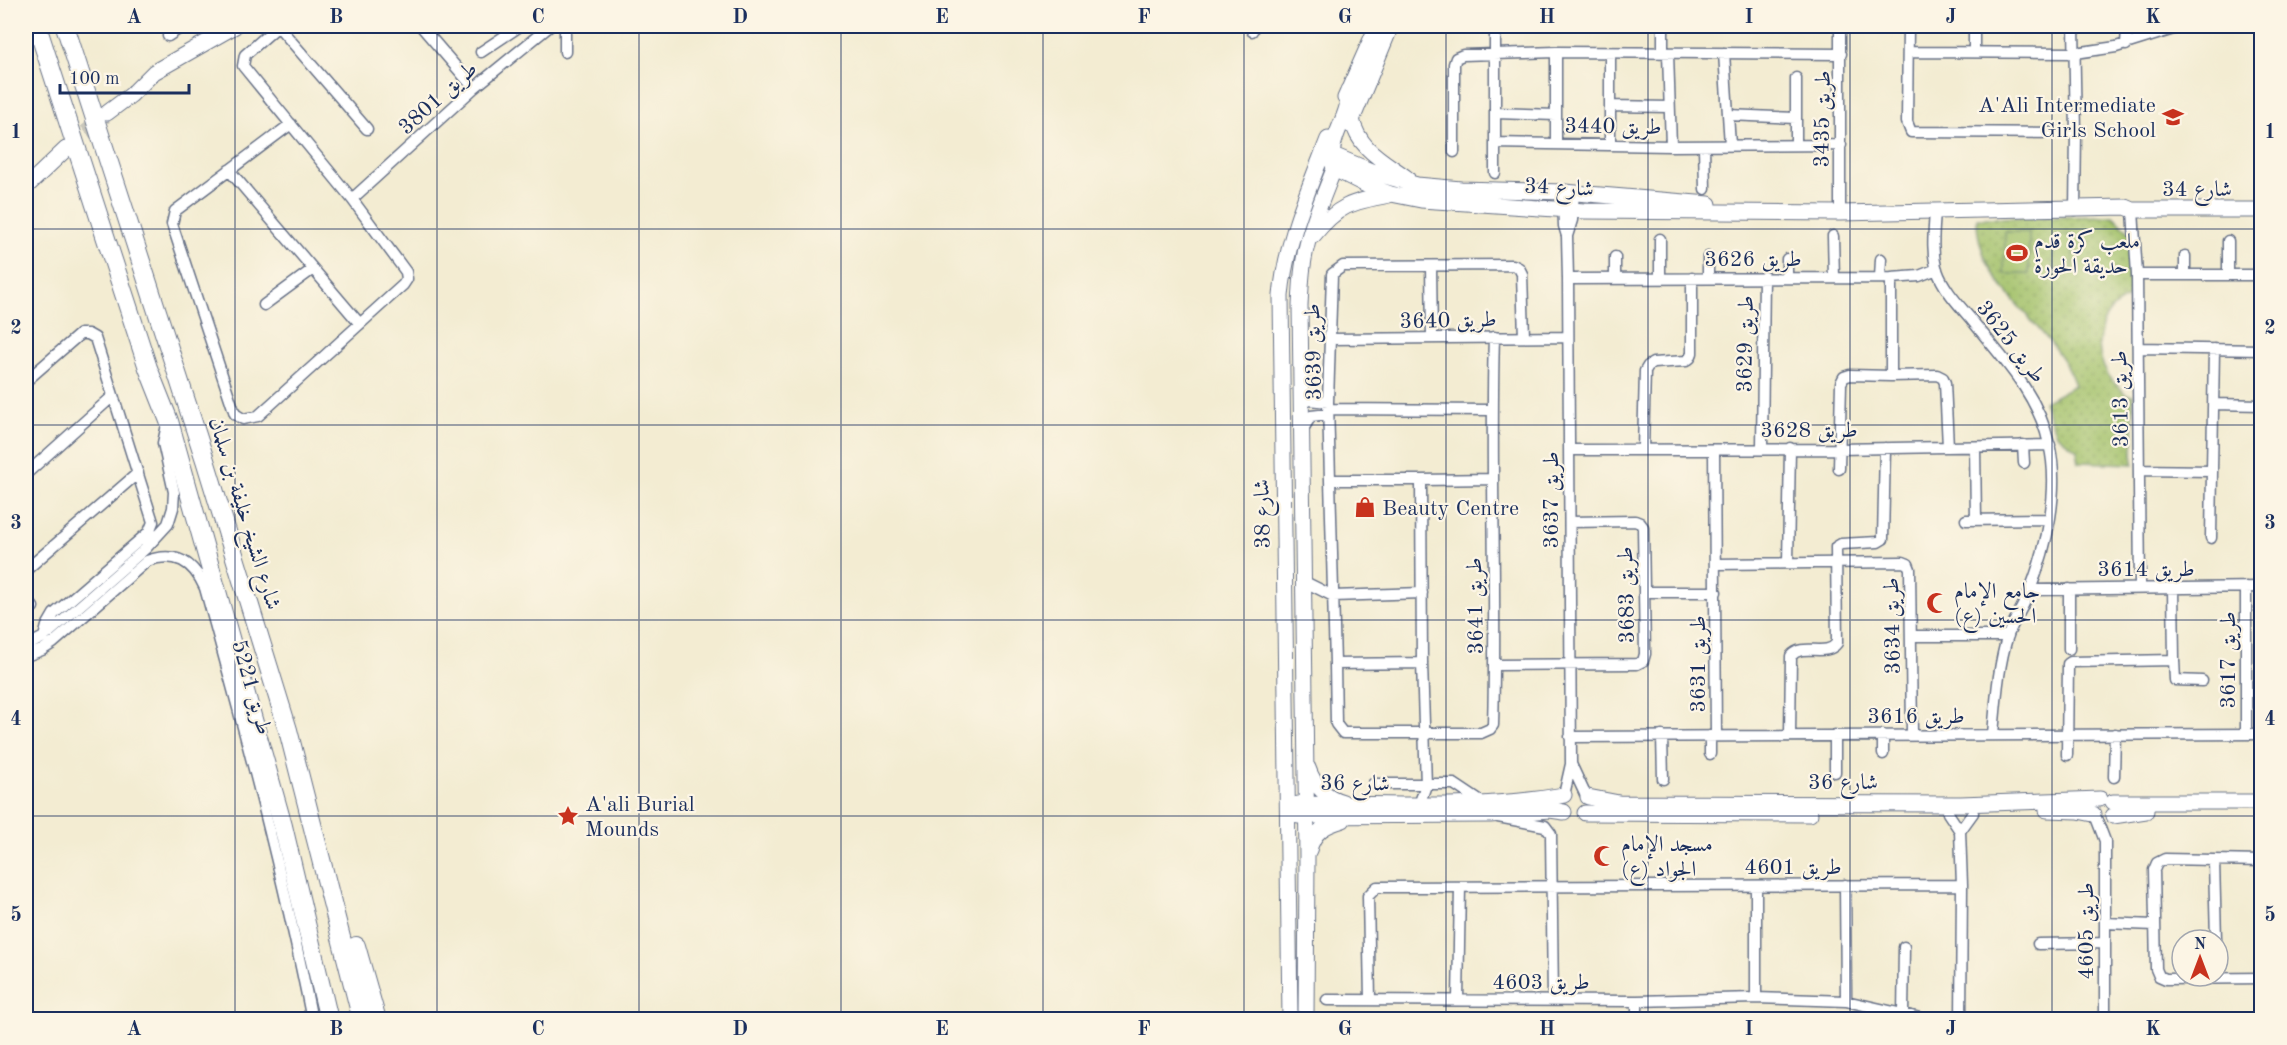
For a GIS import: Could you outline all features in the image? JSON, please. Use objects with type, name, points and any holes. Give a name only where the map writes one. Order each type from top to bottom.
[{"type":"highway","points":[[37,26],[145,357],[169,422],[280,816],[327,1020]]},
{"type":"highway","name":"شارع الشيخ خليفة بن سلمان","points":[[65,26],[202,449],[288,730],[362,1020]]},
{"type":"highway","points":[[288,730],[340,893],[377,1020]]},
{"type":"street","points":[[168,36],[183,26]]},
{"type":"street","points":[[107,114],[154,72],[235,26]]},
{"type":"street","points":[[146,81],[246,26]]},
{"type":"street","points":[[291,124],[175,211],[172,224],[235,414],[243,418],[258,416],[403,285],[406,279],[406,272],[352,199],[291,124],[246,70],[243,62],[245,55],[278,26],[366,129]]},
{"type":"street","points":[[421,26],[474,88]]},
{"type":"street","points":[[482,52],[520,26]]},
{"type":"street","name":"طريق 3801","points":[[352,199],[474,88],[550,26]]},
{"type":"street","points":[[565,26],[565,52]]},
{"type":"street","points":[[1330,162],[1332,144],[1348,102],[1348,90],[1377,26]]},
{"type":"street","name":"شارع 38","points":[[1290,1020],[1281,296],[1288,248],[1297,218],[1352,119],[1391,26]]},
{"type":"street","points":[[1495,26],[1495,173]]},
{"type":"street","points":[[1663,26],[1671,146]]},
{"type":"street","name":"طريق 3435","points":[[1840,26],[1840,213]]},
{"type":"street","points":[[1908,26],[1908,122],[1911,132],[2076,133]]},
{"type":"street","points":[[1974,26],[1974,52]]},
{"type":"street","points":[[2074,26],[2076,210]]},
{"type":"street","points":[[2126,45],[2127,26]]},
{"type":"street","points":[[1908,51],[2075,53],[2126,45],[2183,26]]},
{"type":"street","points":[[1556,52],[1556,143]]},
{"type":"street","points":[[1454,152],[1454,64],[1456,58],[1463,54],[1556,52],[1841,54]]},
{"type":"street","points":[[1610,53],[1610,145]]},
{"type":"street","points":[[1724,53],[1730,145]]},
{"type":"street","points":[[1796,78],[1796,144]]},
{"type":"street","points":[[1611,106],[1669,106]]},
{"type":"street","name":"طريق 3440","points":[[1496,113],[1556,115]]},
{"type":"street","points":[[1728,115],[1796,118]]},
{"type":"street","points":[[1352,119],[1354,133],[1360,141],[1386,164],[1417,185]]},
{"type":"street","name":"طريق 3440","points":[[1495,143],[1671,146],[1841,145]]},
{"type":"street","points":[[1704,146],[1705,189]]},
{"type":"street","points":[[26,187],[66,149]]},
{"type":"street","name":"شارع 38","points":[[1306,1020],[1307,855],[1300,306],[1302,275],[1308,243],[1330,162]]},
{"type":"street","name":"شارع 34","points":[[1330,162],[1417,185],[1461,189],[1569,192],[1799,213]]},
{"type":"street","name":"شارع 34","points":[[1330,162],[1365,185],[1391,194],[1446,202],[1567,210],[1799,213],[2076,210],[2126,213],[2133,210],[2261,210]]},
{"type":"street","points":[[229,171],[360,324]]},
{"type":"street","name":"طريق 3637","points":[[1564,795],[1571,764],[1567,236],[1569,192]]},
{"type":"street","points":[[1308,243],[1327,219],[1341,207],[1391,194]]},
{"type":"street","name":"طريق 3613","points":[[2133,210],[2137,275],[2140,587]]},
{"type":"street","name":"طريق 3625","points":[[1935,211],[1933,244],[1937,269],[1953,298],[2025,386],[2036,406],[2050,445],[2054,492],[2049,519],[2030,590],[2008,636],[1998,681],[1993,734]]},
{"type":"street","points":[[1833,236],[1834,278]]},
{"type":"street","points":[[1660,239],[1660,278]]},
{"type":"street","points":[[2228,241],[2228,275]]},
{"type":"street","points":[[2185,256],[2185,274]]},
{"type":"street","points":[[1615,257],[1615,278]]},
{"type":"street","points":[[1708,257],[1708,278]]},
{"type":"street","points":[[1786,259],[1787,278]]},
{"type":"street","points":[[1881,259],[1886,278],[1892,376]]},
{"type":"street","name":"طريق 3639","points":[[1492,410],[1328,408],[1330,278],[1338,267],[1343,266],[1512,265],[1519,268],[1522,278],[1524,337]]},
{"type":"street","points":[[1431,266],[1432,338]]},
{"type":"street","points":[[264,305],[313,269]]},
{"type":"street","name":"طريق 3626","points":[[1568,279],[1886,278],[1919,276],[1937,269]]},
{"type":"street","points":[[2137,275],[2262,275]]},
{"type":"street","name":"طريق 3629","points":[[1761,448],[1764,277]]},
{"type":"street","points":[[1643,449],[1645,371],[1653,363],[1686,361],[1692,353],[1692,278]]},
{"type":"street","points":[[26,381],[80,334],[88,334],[97,342],[152,519],[151,530],[54,614],[44,637]]},
{"type":"street","name":"طريق 3640","points":[[1329,339],[1568,337]]},
{"type":"street","name":"طريق 3641","points":[[1335,664],[1336,724],[1339,731],[1347,734],[1481,734],[1493,725],[1495,665],[1492,479],[1494,338]]},
{"type":"street","points":[[2138,348],[2262,350]]},
{"type":"street","points":[[2211,538],[2214,349]]},
{"type":"street","points":[[1839,469],[1841,383],[1844,377],[1850,375],[1937,375],[1943,378],[1948,447]]},
{"type":"street","points":[[1300,393],[1308,400],[1328,408]]},
{"type":"street","points":[[26,474],[113,396]]},
{"type":"street","points":[[2213,404],[2262,405]]},
{"type":"street","points":[[1300,435],[1311,416],[1328,408]]},
{"type":"street","points":[[1328,408],[1335,664],[1422,663]]},
{"type":"street","points":[[26,646],[44,637],[145,549],[168,524],[173,508],[174,492],[163,442],[169,422]]},
{"type":"street","points":[[2023,445],[2024,463]]},
{"type":"street","name":"طريق 3628","points":[[1569,450],[1839,449],[2050,445]]},
{"type":"street","points":[[1976,447],[1971,520],[2049,519]]},
{"type":"street","points":[[1788,563],[1790,448]]},
{"type":"street","points":[[1790,735],[1791,656],[1800,650],[1829,649],[1837,643],[1836,550],[1838,544],[1878,542],[1883,539],[1884,448]]},
{"type":"street","name":"طريق 3631","points":[[1710,754],[1713,736],[1716,592],[1714,450]]},
{"type":"street","points":[[2139,470],[2212,471]]},
{"type":"street","points":[[26,570],[138,473]]},
{"type":"street","points":[[1330,480],[1492,479]]},
{"type":"street","points":[[1419,805],[1426,785],[1422,663],[1421,480]]},
{"type":"street","name":"طريق 3683","points":[[1495,665],[1637,664],[1643,661],[1645,654],[1643,527],[1640,523],[1570,522]]},
{"type":"street","name":"طريق 5221","points":[[26,656],[42,650],[53,642],[147,561],[159,557],[171,557],[193,568],[205,588],[251,751],[279,864],[312,1020]]},
{"type":"street","name":"طريق 3634","points":[[1716,564],[1903,562],[1908,564],[1910,569],[1912,734]]},
{"type":"street","points":[[1303,581],[1333,596],[1422,593]]},
{"type":"street","name":"طريق 3617","points":[[2246,587],[2246,734]]},
{"type":"street","name":"طريق 3614","points":[[2030,590],[2262,587]]},
{"type":"street","points":[[2173,588],[2175,680],[2202,681]]},
{"type":"street","points":[[2069,589],[2069,649]]},
{"type":"street","name":"طريق 3631","points":[[1644,592],[1716,592]]},
{"type":"street","points":[[1911,636],[2008,636]]},
{"type":"street","points":[[2067,755],[2066,669],[2071,662],[2174,660]]},
{"type":"street","points":[[2114,777],[2115,734]]},
{"type":"street","name":"طريق 3616","points":[[1570,737],[2262,734]]},
{"type":"street","points":[[1835,735],[1835,772]]},
{"type":"street","points":[[1883,735],[1883,754]]},
{"type":"street","points":[[1662,736],[1663,779]]},
{"type":"street","points":[[1305,759],[1311,777],[1322,792],[1354,811]]},
{"type":"street","name":"طريق 3637","points":[[1571,764],[1586,796]]},
{"type":"street","points":[[1373,784],[1457,785],[1487,810],[1548,828],[1551,834],[1552,1000]]},
{"type":"street","points":[[1572,790],[1586,796],[1589,806],[1585,813],[1577,817],[1564,812],[1561,804],[1564,795],[1572,790]]},
{"type":"street","name":"شارع 36","points":[[1354,811],[1419,805],[1487,810],[1564,795]]},
{"type":"street","name":"شارع 36","points":[[1586,796],[1619,803],[2109,806],[2262,802]]},
{"type":"street","points":[[2109,806],[2106,821],[2095,817],[2092,807],[2109,806]]},
{"type":"street","name":"شارع 36","points":[[2109,806],[2142,812],[2262,811]]},
{"type":"street","name":"طريق 4605","points":[[2105,1020],[2105,842],[2109,806]]},
{"type":"street","name":"شارع 36","points":[[1288,810],[1544,810],[1564,812]]},
{"type":"street","name":"شارع 36","points":[[1585,813],[1972,813],[2064,810],[2095,817]]},
{"type":"street","points":[[1307,855],[1312,840],[1324,827],[1354,811]]},
{"type":"street","points":[[1948,813],[1960,831],[1962,885],[1960,1020]]},
{"type":"street","points":[[1960,831],[1972,813]]},
{"type":"street","name":"طريق 4605","points":[[2095,817],[2105,842]]},
{"type":"street","points":[[2170,979],[2159,976],[2156,969],[2154,870],[2157,863],[2165,859],[2262,861]]},
{"type":"street","points":[[2214,861],[2216,928]]},
{"type":"street","points":[[1845,885],[1846,1001]]},
{"type":"street","name":"طريق 4601","points":[[1370,1000],[1368,900],[1370,892],[1381,887],[1962,885]]},
{"type":"street","points":[[1756,886],[1756,998]]},
{"type":"street","points":[[1458,1000],[1460,887]]},
{"type":"street","points":[[2105,924],[2154,925]]},
{"type":"street","points":[[2038,944],[2105,943]]},
{"type":"street","points":[[1903,1015],[1904,947]]},
{"type":"street","points":[[2230,977],[2262,978]]},
{"type":"street","name":"طريق 4603","points":[[1326,1000],[1636,1001],[1756,998],[1846,1001],[1929,1020]]},
{"type":"street","points":[[1636,1001],[1637,1020]]},
{"type":"green space","points":[[2113,216],[2131,233],[2131,296],[2115,306],[2106,316],[2101,330],[2099,349],[2108,375],[2125,393],[2133,395],[2133,464],[2079,462],[2077,450],[2056,434],[2044,402],[2075,385],[2064,363],[2050,343],[2002,286],[1989,265],[1980,243],[1977,218]]},
{"type":"green space","name":"ملعب كرة قدم حديقة الحورة","points":[[2005,232],[2029,232],[2029,274],[2004,274]]},
{"type":"green space","points":[[2054,235],[2073,235],[2073,270],[2053,270]]},
{"type":"tunnel","points":[[68,147],[105,116]]},
{"type":"place","name":"A'Ali Intermediate Girls School","points":[[2173,117]]},
{"type":"place","name":"ملعب كرة قدم حديقة الحورة","points":[[2017,253]]},
{"type":"place","name":"Beauty Centre","points":[[1365,507]]},
{"type":"place","name":"جامع الإمام الحسين (ع)","points":[[1937,603]]},
{"type":"place","name":"A'ali Burial Mounds","points":[[568,816]]},
{"type":"place","name":"مسجد الإمام الجواد (ع)","points":[[1604,856]]}]
